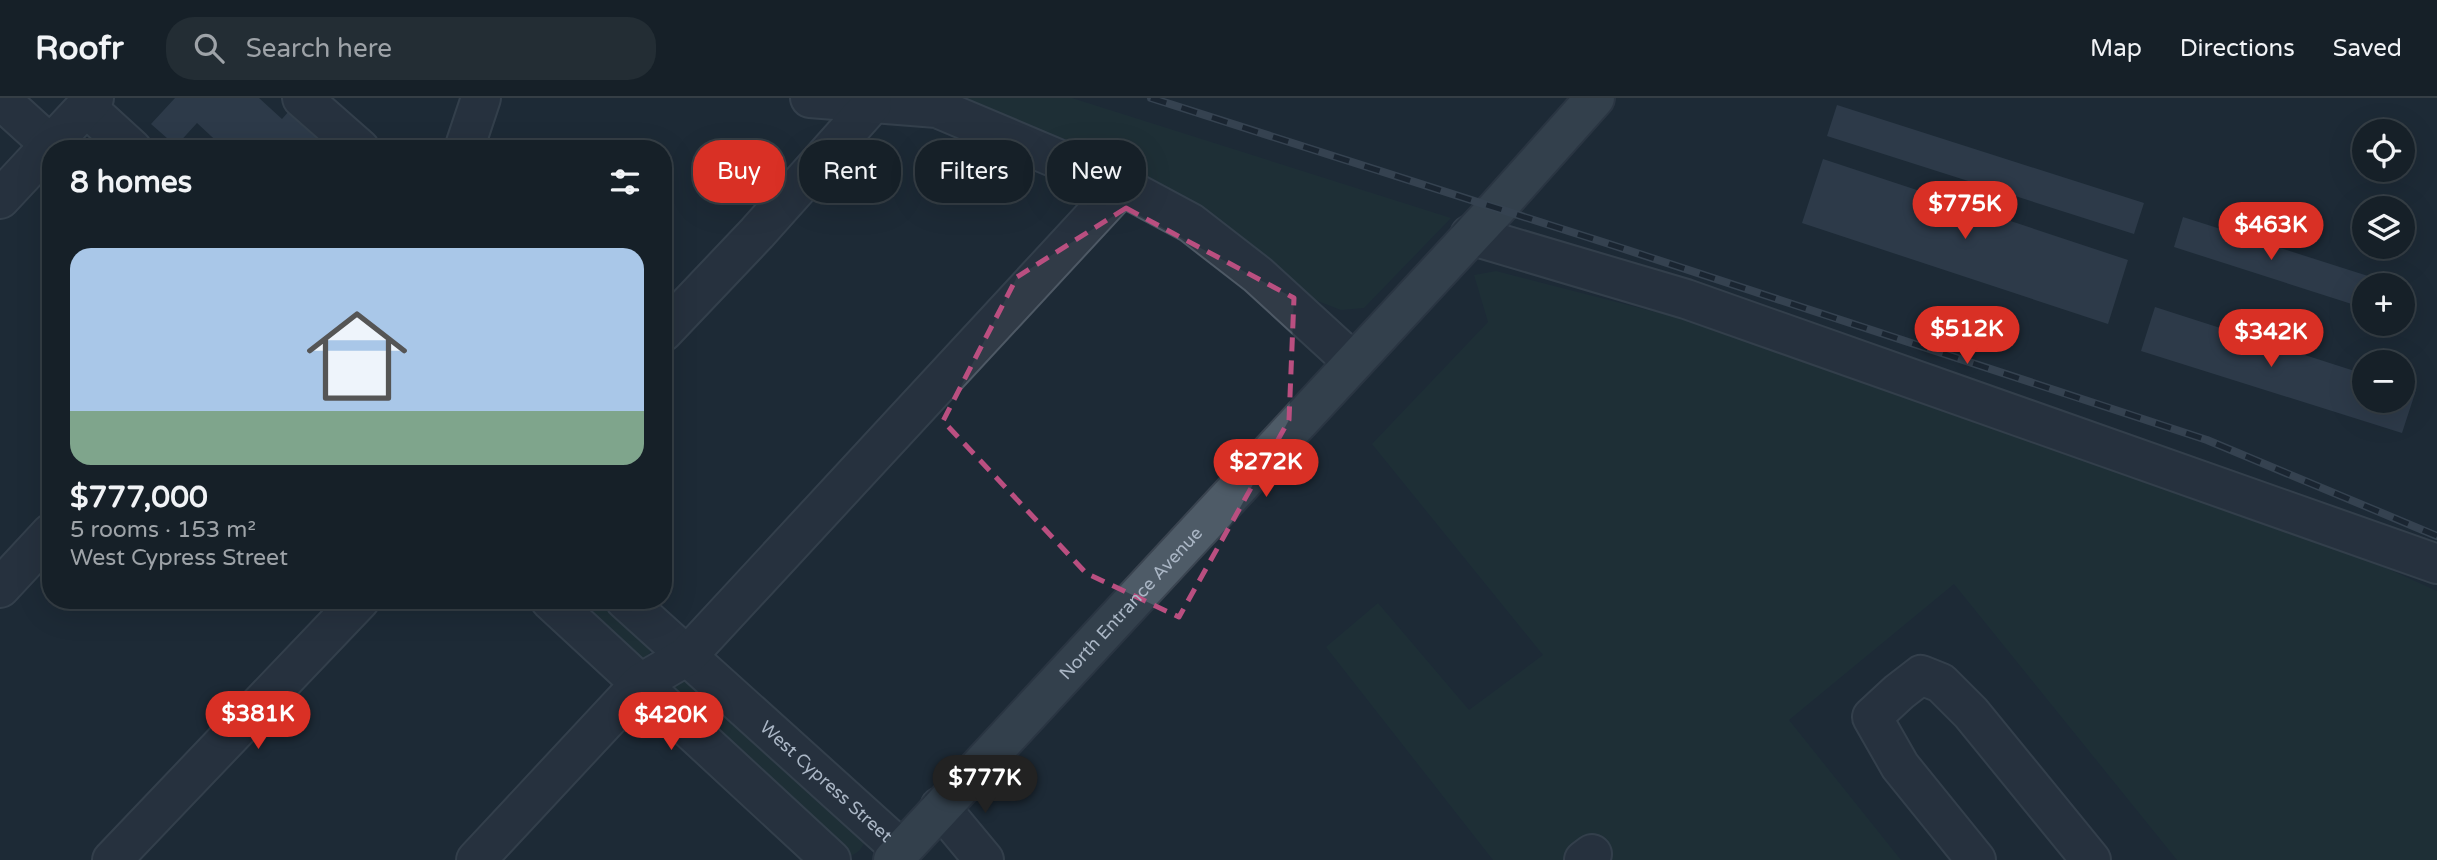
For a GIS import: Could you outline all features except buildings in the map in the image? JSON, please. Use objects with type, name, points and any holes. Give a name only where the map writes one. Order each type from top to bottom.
[{"type":"main road","name":"North Entrance Avenue","points":[[897,855],[1595,98]]},
{"type":"street","points":[[302,98],[350,140]]},
{"type":"street","points":[[467,140],[481,98]]},
{"type":"street","points":[[810,98],[937,108],[1047,155]]},
{"type":"street","points":[[0,99],[45,140]]},
{"type":"street","points":[[59,140],[90,102],[124,140]]},
{"type":"street","points":[[672,323],[757,233],[872,104]]},
{"type":"street","points":[[0,199],[42,158]]},
{"type":"street","points":[[1146,200],[1191,223],[1258,275],[1353,362]]},
{"type":"street","points":[[477,860],[640,683],[687,656],[1107,203]]},
{"type":"street","points":[[1470,235],[1686,299],[2437,564]]},
{"type":"street","points":[[0,588],[42,543]]},
{"type":"street","points":[[112,860],[351,609]]},
{"type":"street","points":[[560,609],[831,860]]},
{"type":"street","name":"West Cypress Street","points":[[635,609],[897,855]]},
{"type":"street","points":[[1976,860],[1900,766],[1872,717],[1921,675],[1941,682],[1971,713],[2091,860]]},
{"type":"street","points":[[940,807],[984,860]]},
{"type":"highlighted area","points":[[1126,208],[1294,298],[1289,420],[1179,617],[1086,573],[943,421],[1017,277]]},
{"type":"green space","points":[[934,98],[1072,98],[1451,218],[1364,308],[1341,310],[1310,298],[1131,203],[1146,203],[1146,140],[1047,140],[1047,158],[1033,151],[1033,140],[1013,140]]},
{"type":"green space","points":[[1496,271],[1741,334],[2322,539],[2437,591],[2437,860],[2177,860],[1954,584],[1789,720],[1901,860],[1493,860],[1326,647],[1378,603],[1469,710],[1543,655],[1372,444],[1488,322],[1474,275]]},
{"type":"green space","points":[[580,609],[620,609],[654,648],[643,660],[638,659]]},
{"type":"green space","points":[[688,672],[866,838],[858,852],[849,856],[672,696],[673,687]]},
{"type":"railway","points":[[1151,98],[1606,243],[2207,440],[2437,536]]}]
